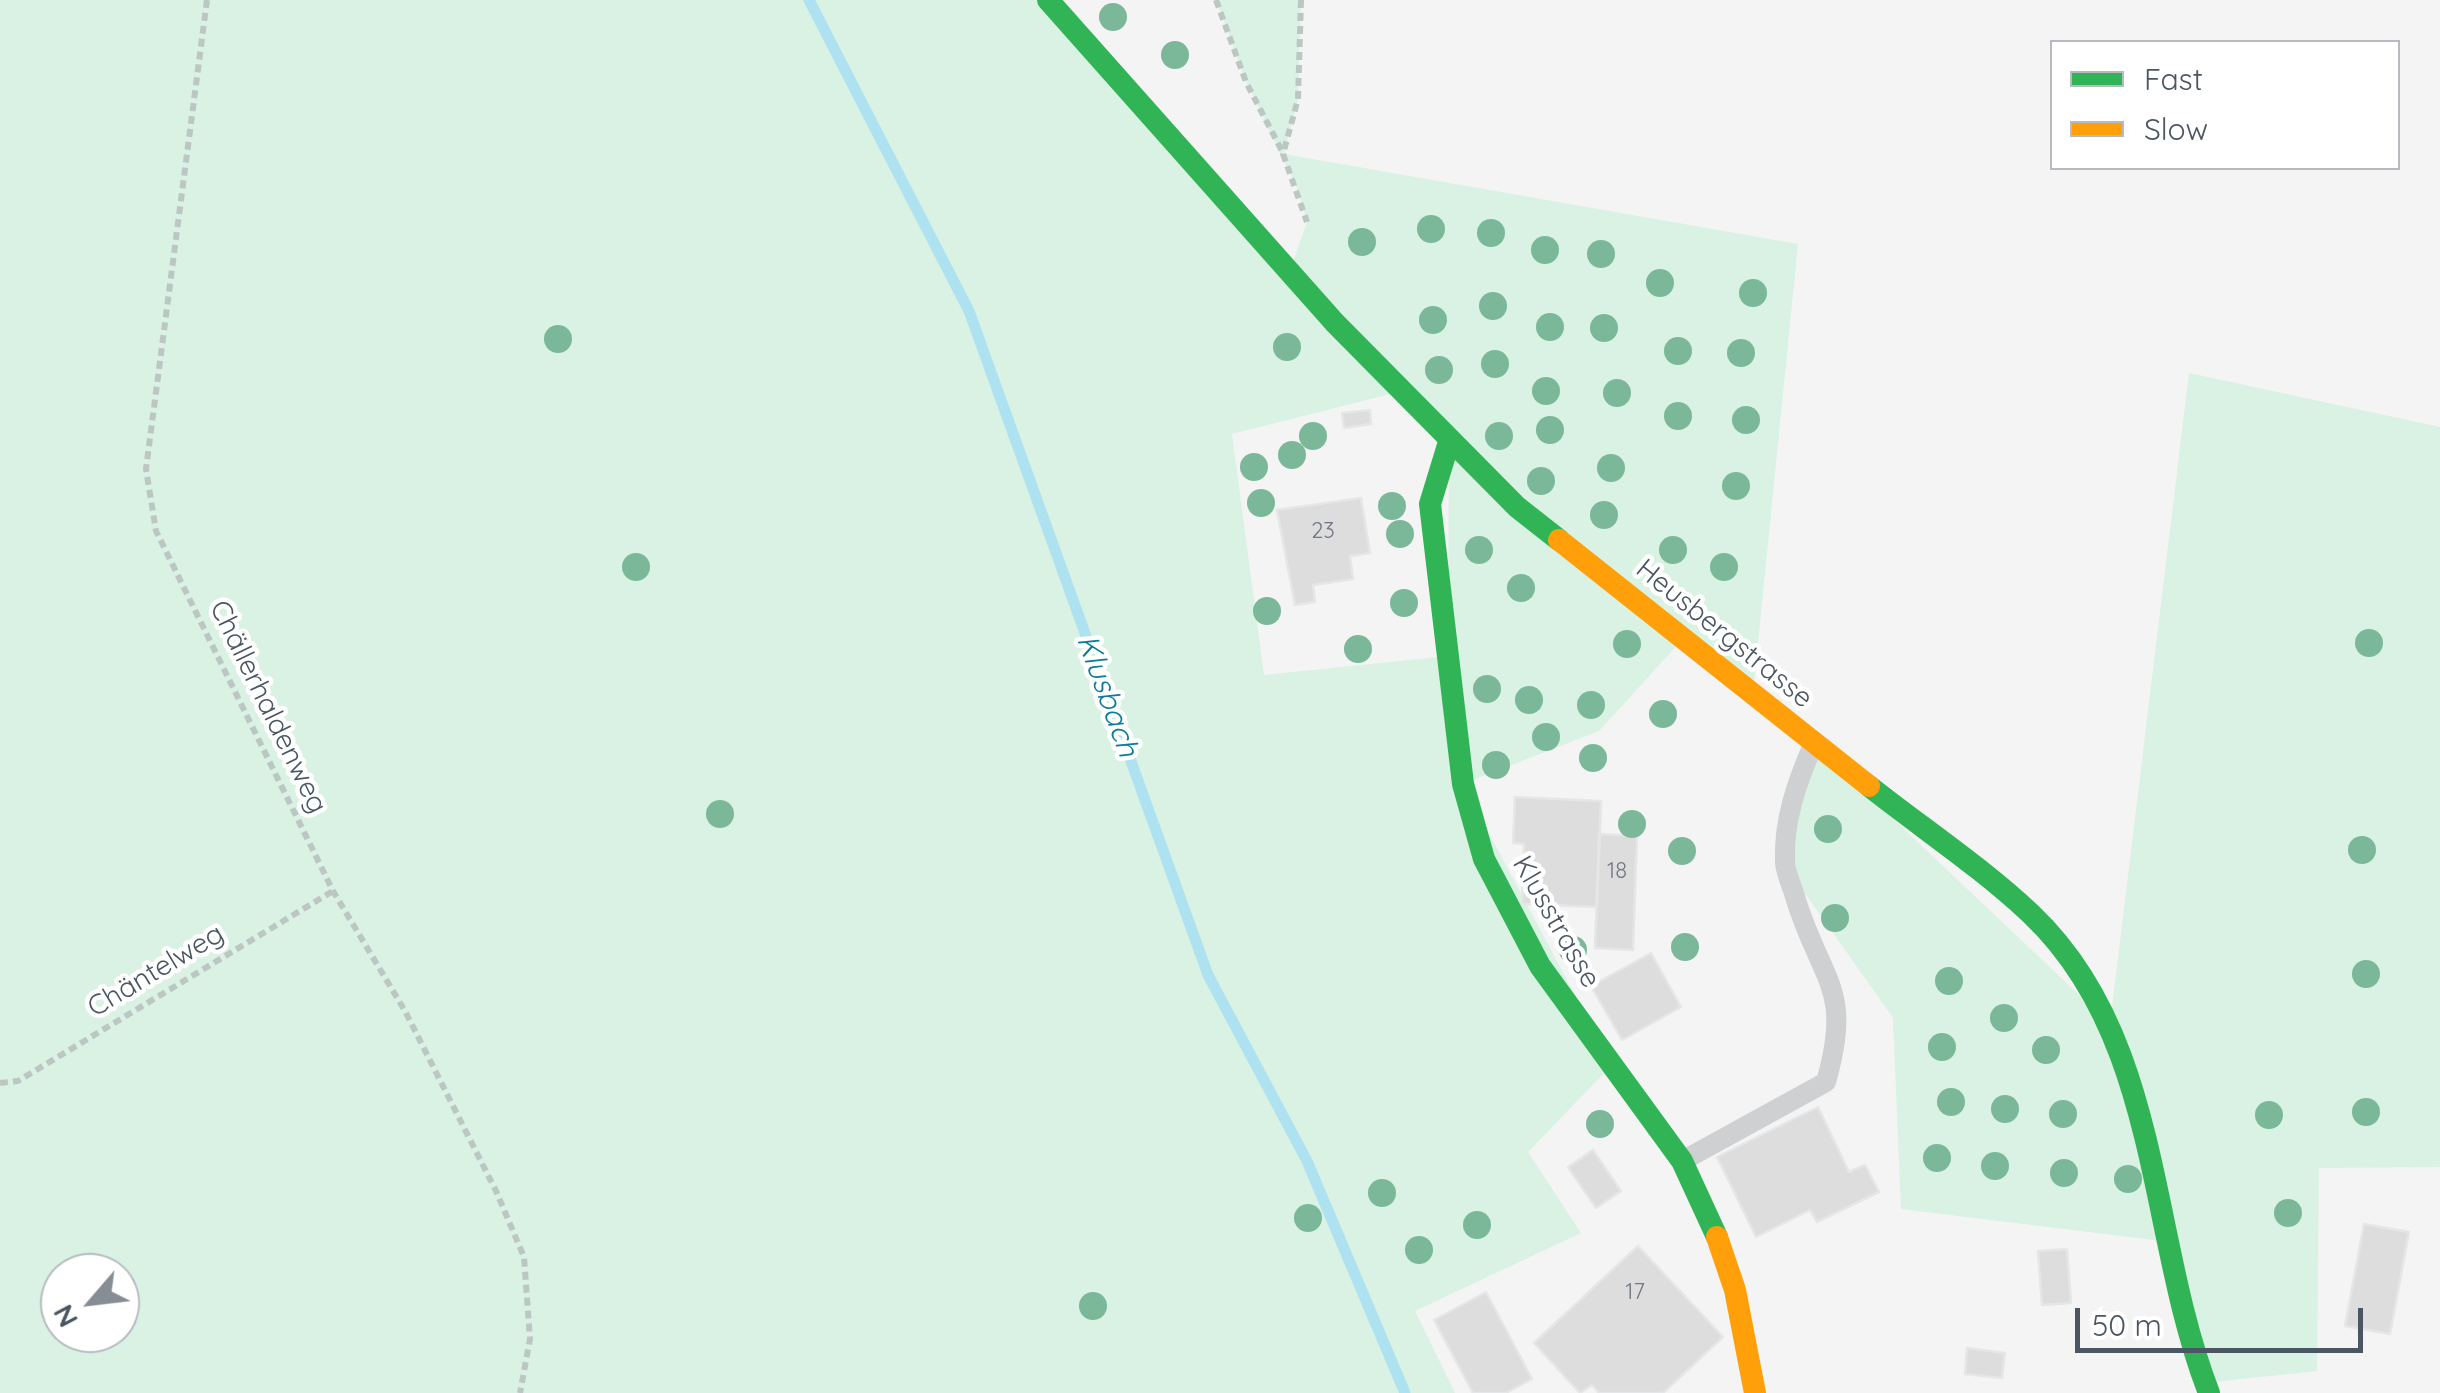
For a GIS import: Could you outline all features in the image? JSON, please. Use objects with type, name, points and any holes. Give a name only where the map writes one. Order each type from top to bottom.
[{"type":"street","name":"Heusbergstrasse","points":[[1048,0],[1290,271],[1449,442],[1517,507],[2032,916],[2074,963],[2110,1026],[2130,1078],[2185,1316],[2209,1393]]},
{"type":"street","name":"Klusstrasse","points":[[1449,442],[1430,504],[1463,784],[1484,859],[1540,966],[1682,1161],[1708,1210],[1735,1290],[1755,1393]]},
{"type":"lane","points":[[1682,1161],[1826,1082],[1839,1036],[1837,994],[1806,931],[1785,865],[1792,796],[1814,744]]},
{"type":"path","name":"Chällerhaldenweg","points":[[207,0],[146,468],[156,531],[334,891],[405,1011],[524,1257],[530,1338],[520,1393]]},
{"type":"path","points":[[1216,0],[1246,82],[1283,154],[1307,222],[1290,271]]},
{"type":"path","points":[[1283,154],[1298,99],[1301,0]]},
{"type":"path","name":"Chäntelweg","points":[[0,1083],[18,1081],[334,891]]},
{"type":"green space","points":[[0,0],[1048,0],[1290,270],[1307,222],[1298,190],[1246,82],[1216,0],[1301,0],[1298,99],[1284,154],[1798,244],[1753,693],[1682,640],[1599,731],[1463,784],[1612,1065],[1528,1152],[1581,1233],[1415,1311],[1455,1393],[0,1393]],"holes":[[[1402,391],[1449,442],[1448,656],[1264,675],[1232,434]]]},
{"type":"green space","points":[[2189,373],[2440,427],[2440,1167],[2319,1168],[2317,1371],[2204,1383],[2170,1242],[1901,1209],[1893,1018],[1785,865],[1814,744],[2110,1024]]},
{"type":"building","points":[[1370,410],[1371,424],[1344,428],[1342,413]]},
{"type":"building","points":[[1361,498],[1370,553],[1350,556],[1353,579],[1313,585],[1315,602],[1295,605],[1277,510]]},
{"type":"building","points":[[1515,797],[1601,801],[1597,907],[1522,904],[1524,844],[1513,843]]},
{"type":"building","points":[[1599,834],[1637,836],[1633,950],[1595,948]]},
{"type":"building","points":[[1651,953],[1681,1007],[1622,1040],[1591,986]]},
{"type":"building","points":[[1818,1107],[1849,1172],[1865,1165],[1879,1192],[1817,1222],[1810,1210],[1756,1237],[1717,1157]]},
{"type":"building","points":[[1593,1150],[1621,1191],[1596,1208],[1568,1167]]},
{"type":"building","points":[[2364,1224],[2409,1232],[2390,1334],[2345,1326]]},
{"type":"building","points":[[1638,1246],[1723,1337],[1663,1393],[1599,1393],[1592,1385],[1580,1393],[1534,1343]]},
{"type":"building","points":[[2067,1249],[2071,1303],[2042,1305],[2038,1251]]},
{"type":"building","points":[[1486,1292],[1532,1379],[1506,1393],[1473,1393],[1434,1320]]},
{"type":"building","points":[[1967,1348],[2005,1353],[2002,1378],[1965,1374]]},
{"type":"waterway","name":"Klusbach","points":[[809,0],[969,311],[1208,975],[1307,1161],[1405,1393]]},
{"type":"traffic: fast","points":[[1048,0],[1335,323],[1517,507],[1559,540]]},
{"type":"traffic: fast","points":[[1449,442],[1430,504],[1463,784],[1484,859],[1540,966],[1682,1161],[1717,1237]]},
{"type":"traffic: fast","points":[[1869,786],[2031,914],[2074,964],[2106,1019],[2129,1079],[2189,1333],[2209,1393]]},
{"type":"traffic: slow","points":[[1559,540],[1869,786]]},
{"type":"traffic: slow","points":[[1717,1237],[1735,1290],[1755,1393]]}]
